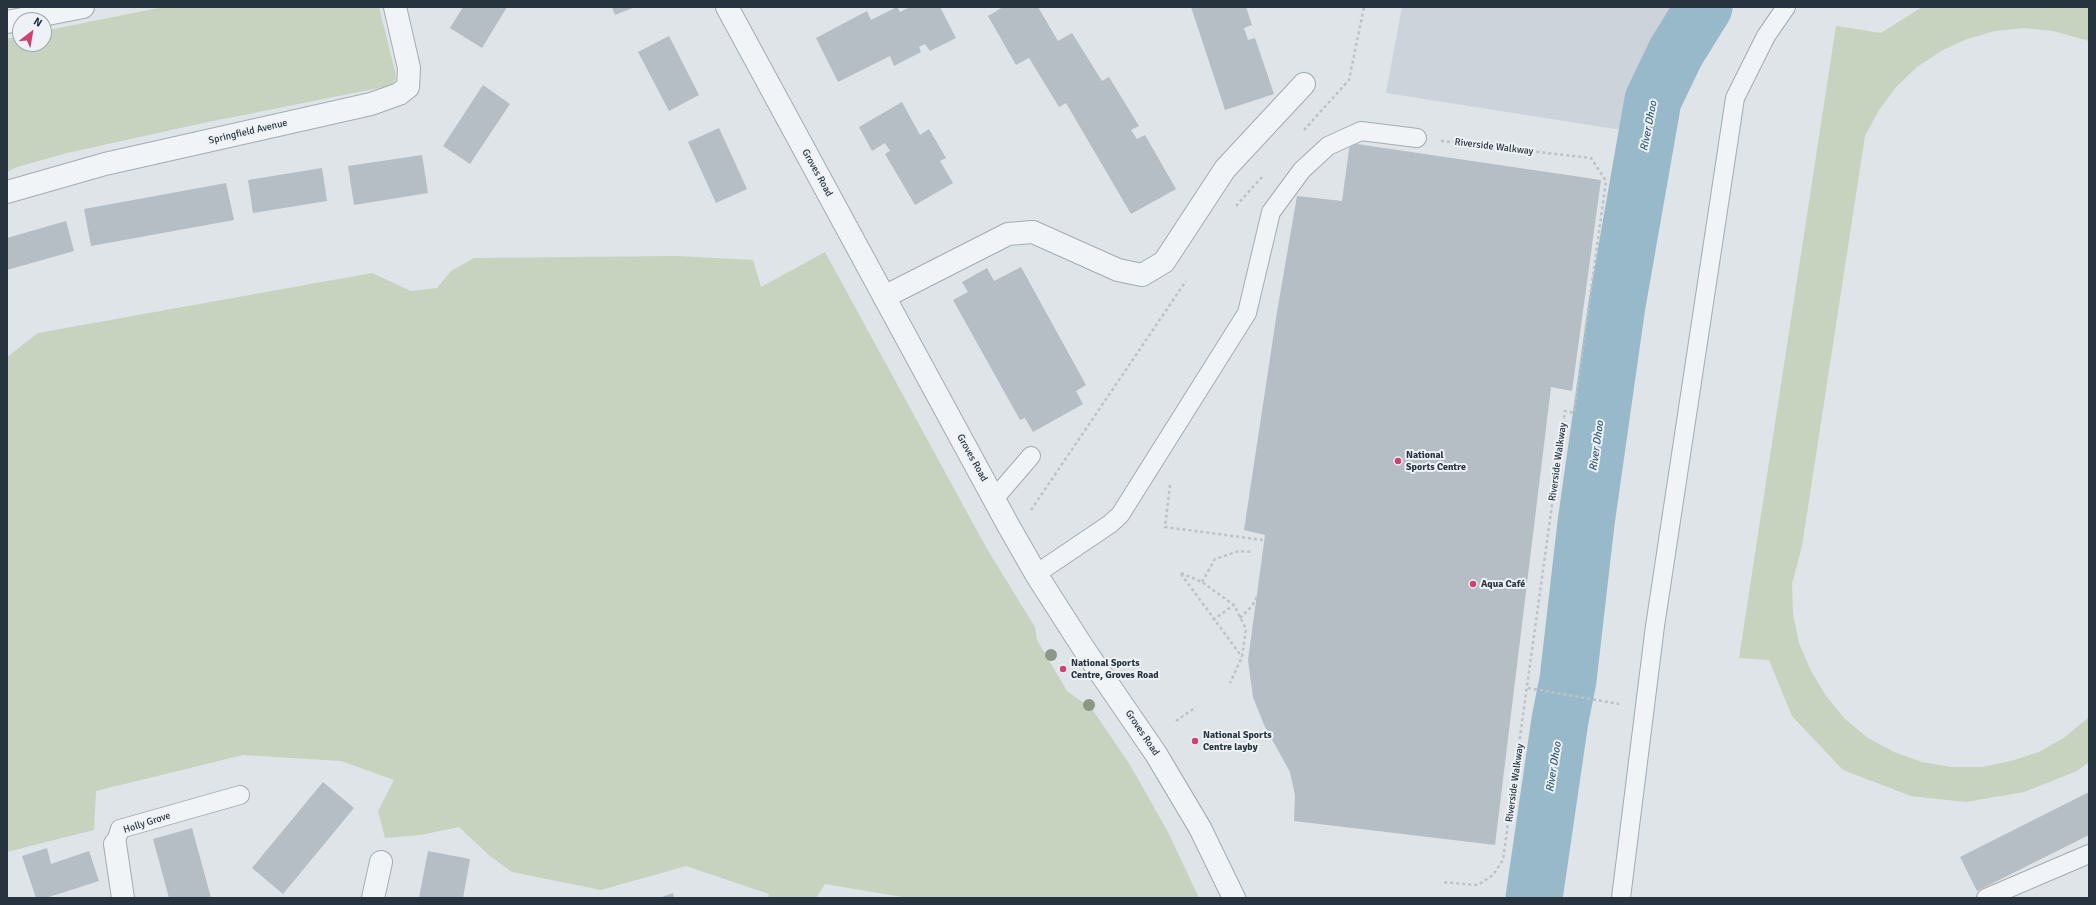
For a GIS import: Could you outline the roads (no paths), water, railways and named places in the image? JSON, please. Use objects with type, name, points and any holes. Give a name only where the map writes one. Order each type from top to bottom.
[{"type":"street","points":[[7,22],[83,7]]},
{"type":"street","name":"Springfield Avenue","points":[[7,192],[104,164],[371,104],[399,94],[408,87],[409,68],[395,7]]},
{"type":"street","name":"Groves Road","points":[[727,7],[1036,574],[1082,646],[1156,754],[1200,828],[1234,898]]},
{"type":"street","points":[[884,297],[1008,234],[1033,232],[1118,270],[1142,275],[1164,262],[1225,169],[1304,84]]},
{"type":"street","name":"Holly Grove","points":[[115,844],[124,898]]},
{"type":"street","points":[[373,898],[381,862]]},
{"type":"lane","points":[[1621,898],[1655,626],[1735,98],[1766,36],[1786,7]]},
{"type":"lane","points":[[1036,574],[1110,524],[1120,515],[1247,313],[1271,212],[1302,170],[1328,146],[1362,131],[1417,138]]},
{"type":"lane","points":[[994,499],[1031,456]]},
{"type":"lane","name":"Holly Grove","points":[[115,844],[120,829],[240,795]]},
{"type":"lane","points":[[1986,898],[2089,854]]},
{"type":"waterway","name":"River Dhoo","points":[[1534,898],[1560,720],[1568,680],[1586,523],[1617,305],[1653,100],[1676,52],[1704,7]]},
{"type":"place","name":"National Sports Centre","points":[[1398,461]]},
{"type":"place","name":"Aqua Café","points":[[1473,584]]},
{"type":"place","name":"National Sports Centre, Groves Road","points":[[1063,669]]},
{"type":"place","name":"National Sports Centre layby","points":[[1195,741]]}]
